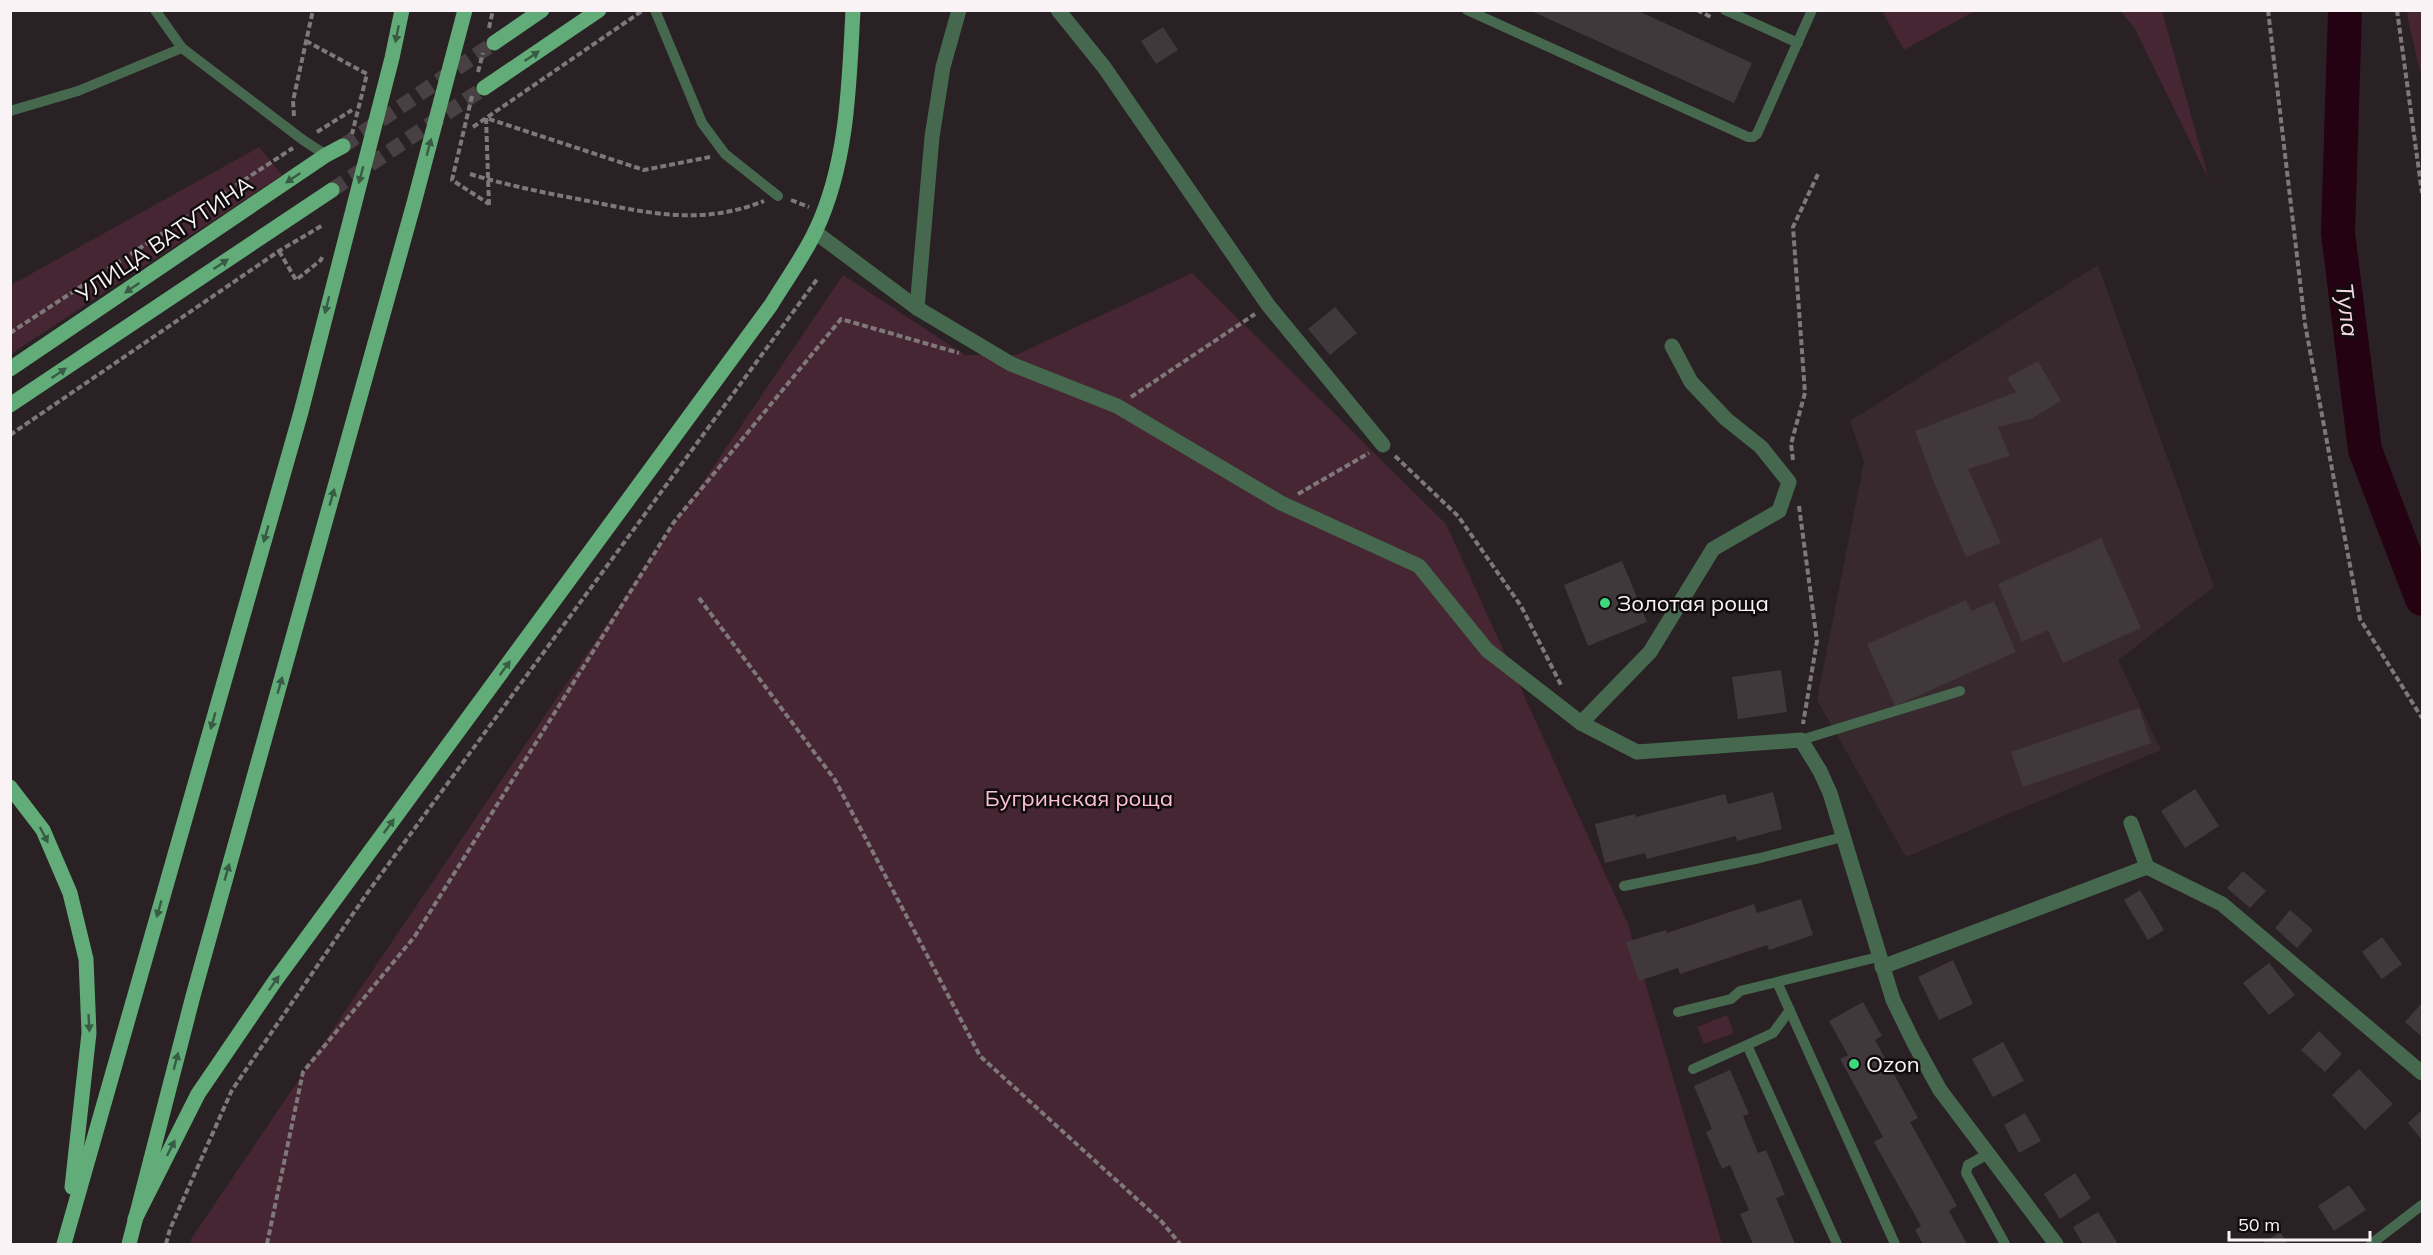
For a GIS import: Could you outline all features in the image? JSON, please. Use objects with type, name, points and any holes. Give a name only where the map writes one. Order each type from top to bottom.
[{"type":"main road","points":[[64,1245],[301,412],[392,58],[402,10]]},
{"type":"main road","points":[[129,1245],[196,984],[414,203],[465,10]]},
{"type":"main road","points":[[494,43],[542,10]]},
{"type":"main road","points":[[484,88],[599,10]]},
{"type":"main road","points":[[135,1219],[198,1094],[262,1000],[771,305],[815,232],[838,170],[845,119],[853,10]]},
{"type":"main road","name":"УЛИЦА ВАТУТИНА","points":[[10,369],[326,155],[346,145]]},
{"type":"main road","points":[[10,405],[332,190]]},
{"type":"main road","points":[[10,787],[43,830],[70,893],[86,959],[89,1033],[68,1229]]},
{"type":"street","points":[[917,308],[932,137],[943,67],[959,10]]},
{"type":"street","points":[[1058,10],[1104,67],[1268,305],[1383,445]]},
{"type":"street","points":[[815,232],[917,308],[1011,364],[1117,406],[1281,503],[1419,566],[1486,650],[1581,723],[1637,752],[1801,740],[1830,793],[1893,1000],[1940,1090],[2056,1245]]},
{"type":"street","points":[[1581,723],[1650,652],[1713,549],[1779,511],[1789,482],[1761,447],[1726,419],[1691,382],[1672,346]]},
{"type":"street","points":[[2131,823],[2147,867],[2222,904],[2422,1073]]},
{"type":"street","points":[[1880,962],[2147,867]]},
{"type":"lane","points":[[155,10],[182,48],[326,155]]},
{"type":"lane","points":[[655,10],[702,123],[725,154],[778,196]]},
{"type":"lane","points":[[1467,10],[1748,137],[1757,134],[1812,10]]},
{"type":"lane","points":[[1725,10],[1798,43]]},
{"type":"lane","points":[[10,111],[78,91],[182,48]]},
{"type":"lane","points":[[1801,740],[1960,691]]},
{"type":"lane","points":[[1624,886],[1760,858],[1843,837]]},
{"type":"lane","points":[[1678,1012],[1731,999],[1740,991],[1880,962]]},
{"type":"lane","points":[[1777,982],[1895,1245]]},
{"type":"lane","points":[[1693,1070],[1773,1033],[1790,1010]]},
{"type":"lane","points":[[1747,1045],[1837,1245]]},
{"type":"lane","points":[[1988,1154],[1968,1165],[1966,1173],[2006,1245]]},
{"type":"lane","points":[[2371,1245],[2422,1205]]},
{"type":"path","points":[[303,140],[294,120],[293,102],[313,10]]},
{"type":"path","points":[[473,127],[642,10]]},
{"type":"path","points":[[2268,10],[2305,324],[2360,619],[2422,718]]},
{"type":"path","points":[[2397,10],[2422,193]]},
{"type":"path","points":[[306,41],[367,74],[346,145]]},
{"type":"path","points":[[10,333],[352,110]]},
{"type":"path","points":[[486,118],[644,170],[725,154]]},
{"type":"path","points":[[452,180],[489,205],[486,118]]},
{"type":"path","points":[[470,174],[621,210],[684,217],[743,210],[778,196],[824,212]]},
{"type":"path","points":[[1794,467],[1791,444],[1805,393],[1793,227],[1818,174]]},
{"type":"path","points":[[10,435],[279,251],[323,225]]},
{"type":"path","points":[[279,251],[296,280],[321,260],[324,249]]},
{"type":"path","points":[[166,1245],[171,1228],[232,1090],[368,892],[818,278]]},
{"type":"path","points":[[1117,406],[1268,305]]},
{"type":"path","points":[[267,1245],[303,1072],[415,936],[674,522],[841,319],[965,355],[985,349]]},
{"type":"path","points":[[1281,503],[1383,445],[1458,516],[1521,606],[1564,691]]},
{"type":"path","points":[[1798,502],[1817,641],[1801,740]]},
{"type":"path","points":[[699,598],[836,780],[980,1056],[1162,1222],[1180,1245]]},
{"type":"shaded area","points":[[2098,265],[2214,587],[2118,660],[2161,750],[1906,857],[1817,700],[1864,462],[1850,421]]},
{"type":"green space","points":[[1882,11],[1975,11],[1904,50]]},
{"type":"green space","points":[[2121,11],[2162,11],[2209,180],[2135,29]]},
{"type":"green space","points":[[2407,11],[2422,11],[2422,80],[2408,19]]},
{"type":"green space","points":[[259,147],[282,175],[11,354],[11,285]]},
{"type":"green space","name":"Бугринская роща","points":[[1192,273],[1446,524],[1628,924],[1722,1244],[190,1244],[191,1239],[843,275],[965,355],[1016,355]]},
{"type":"green space","points":[[1727,1015],[1734,1033],[1704,1044],[1697,1027]]},
{"type":"building","points":[[1529,10],[1636,10],[1752,63],[1734,103]]},
{"type":"building","points":[[1163,27],[1178,50],[1156,64],[1141,41]]},
{"type":"building","points":[[1335,307],[1357,333],[1330,355],[1308,329]]},
{"type":"building","points":[[2038,361],[2061,401],[2031,419],[1998,427],[2010,456],[1968,469],[2001,543],[1966,557],[1915,431],[2016,392],[2007,378]]},
{"type":"building","points":[[2101,538],[2141,628],[2063,663],[2048,630],[2022,642],[1998,584]]},
{"type":"building","name":"Золотая роща","points":[[1622,561],[1647,622],[1588,646],[1564,585]]},
{"type":"building","points":[[1966,600],[1971,611],[1994,601],[2016,652],[1895,706],[1867,644]]},
{"type":"building","points":[[1781,670],[1787,712],[1738,719],[1732,677]]},
{"type":"building","points":[[2139,708],[2151,743],[2023,787],[2011,752]]},
{"type":"building","points":[[2195,789],[2219,826],[2185,848],[2161,811]]},
{"type":"building","points":[[1773,792],[1782,829],[1737,841],[1736,836],[1647,859],[1645,853],[1605,863],[1595,824],[1635,814],[1636,817],[1725,794],[1728,804]]},
{"type":"building","points":[[2243,871],[2266,891],[2250,908],[2227,888]]},
{"type":"building","points":[[2140,890],[2164,930],[2148,940],[2124,900]]},
{"type":"building","points":[[1801,899],[1813,935],[1769,950],[1767,945],[1680,974],[1678,968],[1639,981],[1626,942],[1666,930],[1667,933],[1754,904],[1757,913]]},
{"type":"building","points":[[2290,910],[2313,930],[2297,948],[2275,928]]},
{"type":"building","points":[[2382,937],[2402,964],[2382,979],[2362,952]]},
{"type":"building","points":[[1953,960],[1973,1004],[1939,1020],[1918,977]]},
{"type":"building","points":[[2269,963],[2295,995],[2269,1015],[2243,983]]},
{"type":"building","points":[[1863,1002],[1882,1036],[1875,1040],[1918,1118],[1910,1122],[1957,1206],[1949,1211],[1967,1244],[1923,1244],[1915,1230],[1921,1226],[1874,1142],[1883,1137],[1840,1059],[1848,1055],[1829,1021]]},
{"type":"building","points":[[2421,1004],[2422,1006],[2422,1037],[2405,1022]]},
{"type":"building","points":[[2319,1031],[2342,1054],[2325,1072],[2301,1050]]},
{"type":"building","points":[[2003,1042],[2024,1081],[1993,1097],[1972,1059]]},
{"type":"building","points":[[2359,1069],[2393,1104],[2365,1130],[2332,1095]]},
{"type":"building","points":[[1730,1070],[1749,1114],[1743,1116],[1758,1153],[1766,1150],[1785,1195],[1776,1198],[1795,1244],[1753,1244],[1740,1214],[1749,1210],[1730,1165],[1722,1169],[1706,1132],[1712,1129],[1694,1086]]},
{"type":"building","points":[[2422,1110],[2422,1140],[2408,1123]]},
{"type":"building","points":[[2025,1113],[2041,1141],[2019,1153],[2004,1125]]},
{"type":"building","points":[[2075,1173],[2091,1198],[2060,1219],[2044,1194]]},
{"type":"building","points":[[2349,1185],[2366,1210],[2334,1231],[2318,1206]]},
{"type":"building","points":[[2098,1212],[2118,1244],[2083,1244],[2073,1227]]},
{"type":"building","points":[[2280,1232],[2288,1244],[2261,1244]]},
{"type":"waterway","name":"Тула","points":[[2345,10],[2338,233],[2365,450],[2422,599]]},
{"type":"tunnel","points":[[343,146],[494,43]]},
{"type":"tunnel","points":[[332,190],[484,88]]},
{"type":"place","name":"Золотая роща","points":[[1605,603]]},
{"type":"place","name":"Ozon","points":[[1854,1064]]}]
